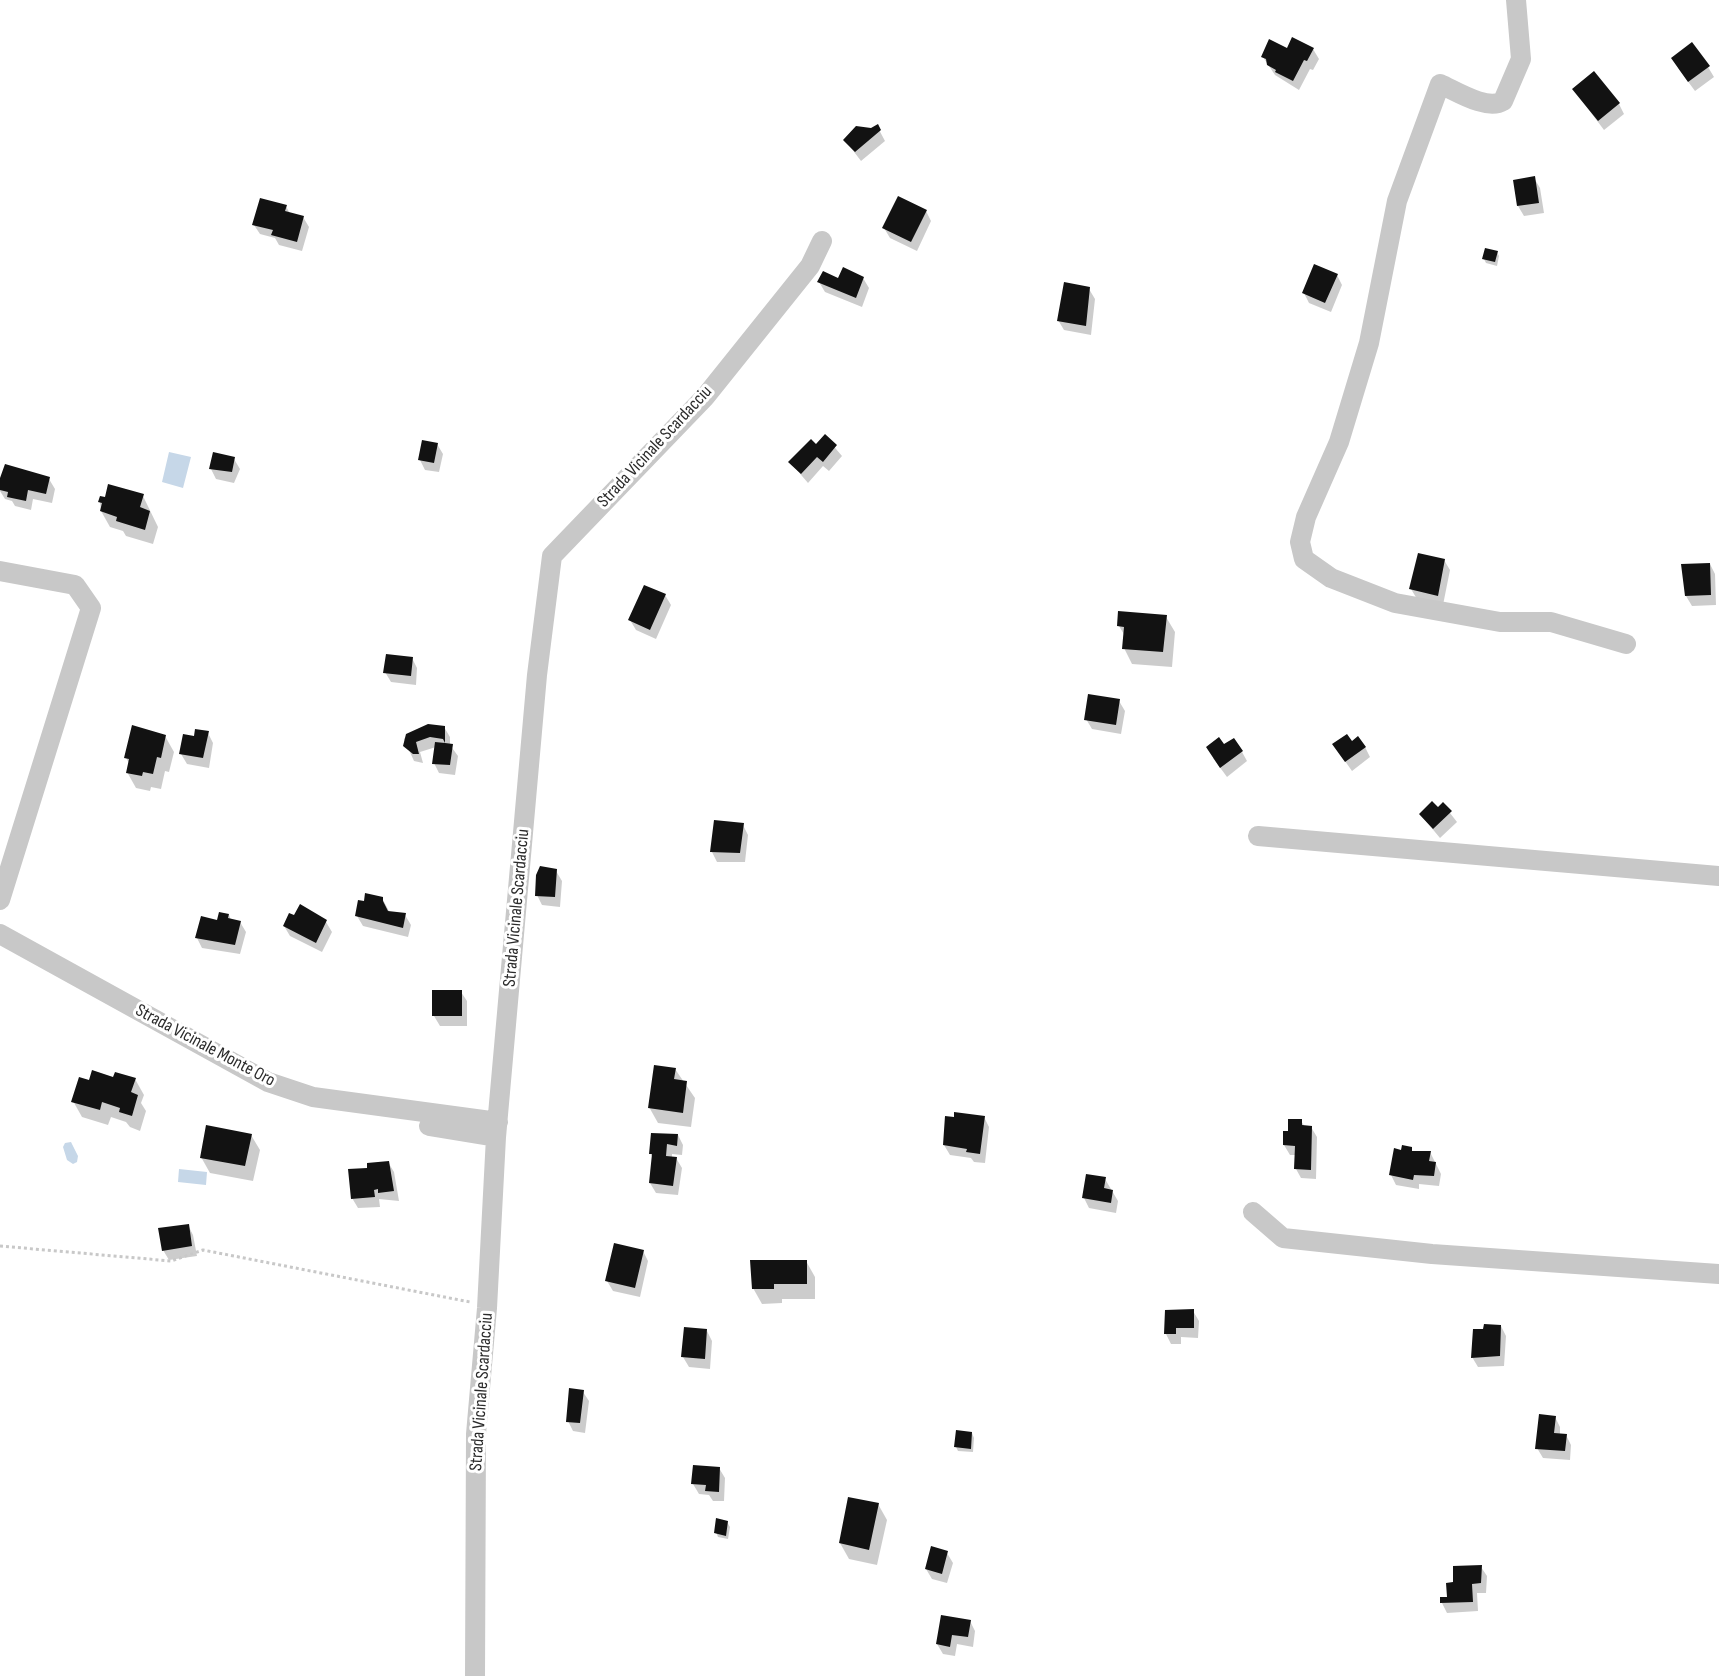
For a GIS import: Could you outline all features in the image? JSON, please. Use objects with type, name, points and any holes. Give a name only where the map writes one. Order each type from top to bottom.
[{"type":"street","points":[[1516,0],[1521,59],[1503,101],[1497,105],[1488,104],[1440,84],[1397,201],[1369,342],[1343,431],[1306,518],[1300,542],[1304,559],[1330,578],[1395,603],[1500,622],[1551,622],[1626,644]]},
{"type":"street","name":"Strada Vicinale Scardacciu","points":[[475,1676],[476,1434],[487,1308],[497,1130],[537,675],[552,556],[705,397],[810,266],[822,241]]},
{"type":"street","points":[[0,571],[75,585],[91,608],[0,900]]},
{"type":"street","points":[[1258,836],[1719,876]]},
{"type":"street","name":"Strada Vicinale Monte Oro","points":[[0,934],[268,1082],[313,1097],[497,1130]]},
{"type":"street","name":"Strada Vicinale Monte Oro","points":[[0,947],[289,1104],[497,1130]]},
{"type":"street","points":[[1253,1212],[1284,1238],[1432,1254],[1719,1274]]},
{"type":"path","points":[[0,1246],[171,1261],[202,1250],[463,1299],[487,1308]]},
{"type":"water","points":[[169,452],[191,457],[183,488],[162,482]]},
{"type":"water","points":[[71,1142],[78,1156],[77,1162],[73,1164],[67,1160],[63,1147],[65,1143]]},
{"type":"water","points":[[179,1169],[207,1172],[206,1185],[178,1182]]},
{"type":"building","points":[[1292,37],[1314,48],[1307,61],[1304,60],[1293,81],[1275,72],[1276,70],[1267,65],[1266,59],[1261,57],[1269,39],[1287,48]]},
{"type":"building","points":[[1692,42],[1710,66],[1688,82],[1671,58]]},
{"type":"building","points":[[1594,71],[1620,103],[1598,121],[1572,89]]},
{"type":"building","points":[[878,124],[881,130],[855,152],[843,140],[856,126],[871,128]]},
{"type":"building","points":[[1535,176],[1539,203],[1517,206],[1513,180]]},
{"type":"building","points":[[898,196],[927,210],[911,242],[882,228]]},
{"type":"building","points":[[260,198],[287,205],[285,211],[304,216],[297,242],[271,235],[273,230],[252,225]]},
{"type":"building","points":[[1485,248],[1498,251],[1495,262],[1482,259]]},
{"type":"building","points":[[1314,264],[1338,274],[1325,303],[1302,293]]},
{"type":"building","points":[[843,267],[864,277],[856,298],[817,282],[823,271],[838,278]]},
{"type":"building","points":[[1064,282],[1090,287],[1086,326],[1057,321]]},
{"type":"building","points":[[825,434],[837,445],[823,462],[817,457],[801,474],[788,462],[811,439],[816,444]]},
{"type":"building","points":[[422,440],[438,443],[434,463],[418,460]]},
{"type":"building","points":[[213,452],[235,457],[232,472],[209,469]]},
{"type":"building","points":[[5,464],[50,477],[46,494],[28,490],[26,501],[7,497],[8,492],[0,490],[0,478]]},
{"type":"building","points":[[108,484],[144,494],[140,507],[150,511],[145,530],[116,521],[117,517],[100,511],[102,503],[98,502],[100,496],[105,497]]},
{"type":"building","points":[[1418,553],[1445,559],[1438,596],[1409,589]]},
{"type":"building","points":[[1710,563],[1711,595],[1685,596],[1681,564]]},
{"type":"building","points":[[644,585],[666,594],[650,630],[628,620]]},
{"type":"building","points":[[1118,611],[1167,615],[1163,652],[1122,649],[1124,627],[1117,626]]},
{"type":"building","points":[[386,654],[413,657],[411,676],[383,673]]},
{"type":"building","points":[[1088,694],[1120,699],[1116,725],[1084,720]]},
{"type":"building","points":[[428,724],[445,726],[445,743],[443,739],[430,737],[416,742],[419,754],[413,754],[403,746],[406,734]]},
{"type":"building","points":[[132,725],[166,735],[161,758],[157,757],[153,774],[143,772],[142,776],[126,773],[129,759],[124,758]]},
{"type":"building","points":[[195,729],[209,731],[203,758],[179,754],[183,734],[194,736]]},
{"type":"building","points":[[1347,734],[1352,741],[1358,736],[1366,747],[1345,762],[1332,744]]},
{"type":"building","points":[[1219,737],[1224,744],[1234,738],[1243,751],[1220,768],[1206,747]]},
{"type":"building","points":[[435,742],[453,744],[450,765],[432,764]]},
{"type":"building","points":[[1432,801],[1438,807],[1443,802],[1452,811],[1433,829],[1419,814]]},
{"type":"building","points":[[714,820],[744,823],[740,853],[710,852]]},
{"type":"building","points":[[540,866],[557,869],[555,897],[535,896],[536,875]]},
{"type":"building","points":[[365,893],[383,897],[388,911],[406,913],[403,928],[355,916],[358,900],[364,901]]},
{"type":"building","points":[[300,904],[327,920],[316,943],[283,926],[289,913],[294,915]]},
{"type":"building","points":[[219,912],[229,914],[228,918],[241,921],[235,945],[195,938],[201,916],[217,920]]},
{"type":"building","points":[[432,990],[462,990],[462,1016],[432,1016]]},
{"type":"building","points":[[654,1065],[676,1068],[674,1079],[687,1081],[683,1113],[648,1108]]},
{"type":"building","points":[[92,1070],[113,1077],[115,1072],[136,1078],[131,1092],[138,1095],[132,1116],[119,1112],[120,1108],[102,1102],[100,1110],[71,1102],[79,1077],[89,1080]]},
{"type":"building","points":[[954,1112],[985,1116],[980,1154],[943,1145],[945,1116],[954,1117]]},
{"type":"building","points":[[1288,1119],[1302,1119],[1302,1125],[1312,1126],[1311,1170],[1294,1169],[1295,1146],[1283,1145],[1283,1131],[1288,1131]]},
{"type":"building","points":[[206,1125],[252,1134],[245,1166],[200,1158]]},
{"type":"building","points":[[651,1133],[678,1134],[677,1146],[667,1144],[666,1156],[677,1157],[673,1186],[649,1183],[652,1154],[649,1154]]},
{"type":"building","points":[[1402,1145],[1412,1147],[1412,1151],[1431,1151],[1429,1161],[1436,1162],[1434,1176],[1414,1175],[1413,1180],[1389,1175],[1394,1148],[1401,1150]]},
{"type":"building","points":[[389,1161],[394,1191],[378,1193],[378,1189],[374,1190],[375,1197],[351,1199],[348,1169],[367,1168],[367,1163]]},
{"type":"building","points":[[1086,1174],[1106,1177],[1104,1188],[1113,1190],[1111,1203],[1082,1198]]},
{"type":"building","points":[[189,1224],[192,1246],[162,1251],[158,1228]]},
{"type":"building","points":[[614,1243],[644,1250],[635,1288],[605,1281]]},
{"type":"building","points":[[750,1260],[807,1260],[807,1284],[774,1284],[774,1289],[752,1289]]},
{"type":"building","points":[[1194,1309],[1194,1328],[1176,1328],[1176,1334],[1164,1334],[1165,1310]]},
{"type":"building","points":[[1484,1324],[1501,1325],[1500,1356],[1471,1358],[1473,1329],[1483,1329]]},
{"type":"building","points":[[684,1327],[707,1329],[705,1359],[681,1357]]},
{"type":"building","points":[[569,1388],[584,1390],[580,1423],[566,1422]]},
{"type":"building","points":[[1539,1414],[1556,1416],[1554,1433],[1567,1434],[1565,1451],[1535,1449]]},
{"type":"building","points":[[956,1430],[972,1432],[971,1449],[954,1447]]},
{"type":"building","points":[[693,1465],[720,1467],[719,1492],[705,1491],[706,1485],[691,1484]]},
{"type":"building","points":[[848,1497],[879,1503],[869,1550],[839,1543]]},
{"type":"building","points":[[716,1518],[728,1521],[726,1536],[714,1533]]},
{"type":"building","points":[[931,1546],[948,1551],[942,1574],[925,1569]]},
{"type":"building","points":[[1482,1565],[1481,1583],[1472,1584],[1473,1602],[1440,1603],[1440,1597],[1447,1597],[1446,1583],[1453,1582],[1453,1566]]},
{"type":"building","points":[[941,1615],[971,1620],[968,1637],[952,1635],[950,1647],[936,1644]]}]
